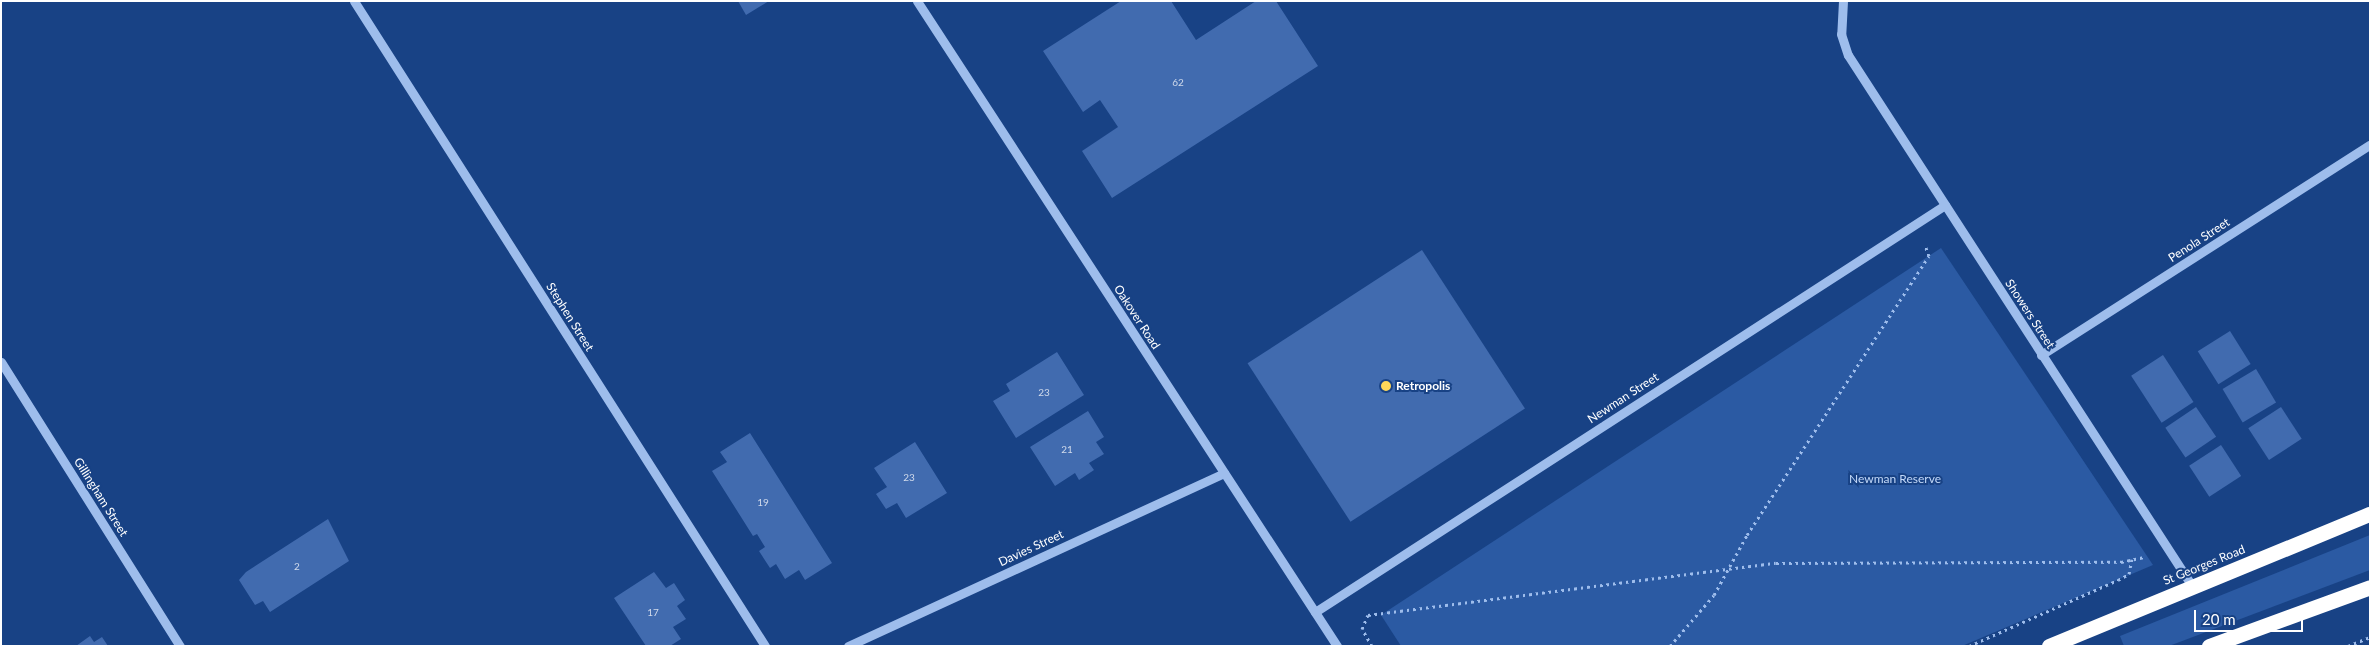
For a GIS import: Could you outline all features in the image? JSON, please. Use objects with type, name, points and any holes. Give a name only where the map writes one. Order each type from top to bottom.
[{"type":"highway","name":"St Georges Road","points":[[2049,646],[2370,514]]},
{"type":"highway","points":[[2209,646],[2227,642],[2370,587]]},
{"type":"street","name":"Stephen Street","points":[[354,1],[764,646]]},
{"type":"street","name":"Oakover Road","points":[[917,1],[1337,646]]},
{"type":"street","name":"Showers Street","points":[[1843,1],[1841,34],[1848,56],[2040,355],[2192,586]]},
{"type":"street","name":"Penola Street","points":[[2040,355],[2370,145]]},
{"type":"street","name":"Newman Street","points":[[1315,612],[1944,205]]},
{"type":"street","name":"Gillingham Street","points":[[1,362],[180,646]]},
{"type":"street","name":"Davies Street","points":[[848,646],[1224,473]]},
{"type":"path","points":[[1670,646],[1730,570],[1746,535],[1929,256],[1913,225]]},
{"type":"path","points":[[1372,646],[1362,629],[1368,615],[1776,563],[2132,559],[2129,574],[2118,580],[1969,646]]},
{"type":"path","points":[[2348,646],[2370,637]]},
{"type":"green space","name":"Newman Reserve","points":[[1941,248],[2153,565],[1962,646],[1401,646],[1381,615]]},
{"type":"green space","points":[[2370,535],[2370,570],[2169,646],[2124,646],[2120,636]]},
{"type":"building","points":[[738,1],[769,1],[746,15]]},
{"type":"building","points":[[1121,1],[1171,1],[1196,40],[1256,1],[1276,1],[1318,66],[1112,198],[1082,151],[1118,127],[1100,100],[1083,112],[1043,51]]},
{"type":"building","name":"Retropolis","points":[[1422,250],[1525,409],[1350,522],[1248,363]]},
{"type":"building","points":[[2230,331],[2251,364],[2218,384],[2198,351]]},
{"type":"building","points":[[1057,352],[1084,395],[1016,438],[993,401],[1010,391],[1006,384]]},
{"type":"building","points":[[2163,355],[2193,402],[2162,423],[2131,376]]},
{"type":"building","points":[[2256,369],[2276,402],[2243,423],[2223,389]]},
{"type":"building","points":[[2196,407],[2216,437],[2185,458],[2165,428]]},
{"type":"building","points":[[2281,407],[2302,439],[2269,460],[2248,428]]},
{"type":"building","points":[[1088,411],[1104,437],[1096,442],[1104,454],[1089,463],[1094,470],[1079,480],[1075,473],[1055,486],[1030,447]]},
{"type":"building","points":[[750,433],[832,563],[805,580],[799,570],[785,579],[776,564],[770,568],[759,551],[765,547],[757,534],[753,536],[712,471],[727,462],[720,452]]},
{"type":"building","points":[[915,442],[947,493],[906,518],[897,503],[886,509],[876,494],[887,487],[874,468]]},
{"type":"building","points":[[2221,445],[2241,476],[2209,497],[2189,466]]},
{"type":"building","points":[[328,519],[349,561],[270,612],[263,601],[255,605],[239,580],[246,572]]},
{"type":"building","points":[[654,572],[666,588],[674,583],[685,600],[677,606],[686,619],[673,627],[681,639],[670,646],[646,646],[614,598]]},
{"type":"building","points":[[90,636],[94,642],[102,637],[108,646],[76,646]]},
{"type":"place","name":"Retropolis","points":[[1386,386]]}]
